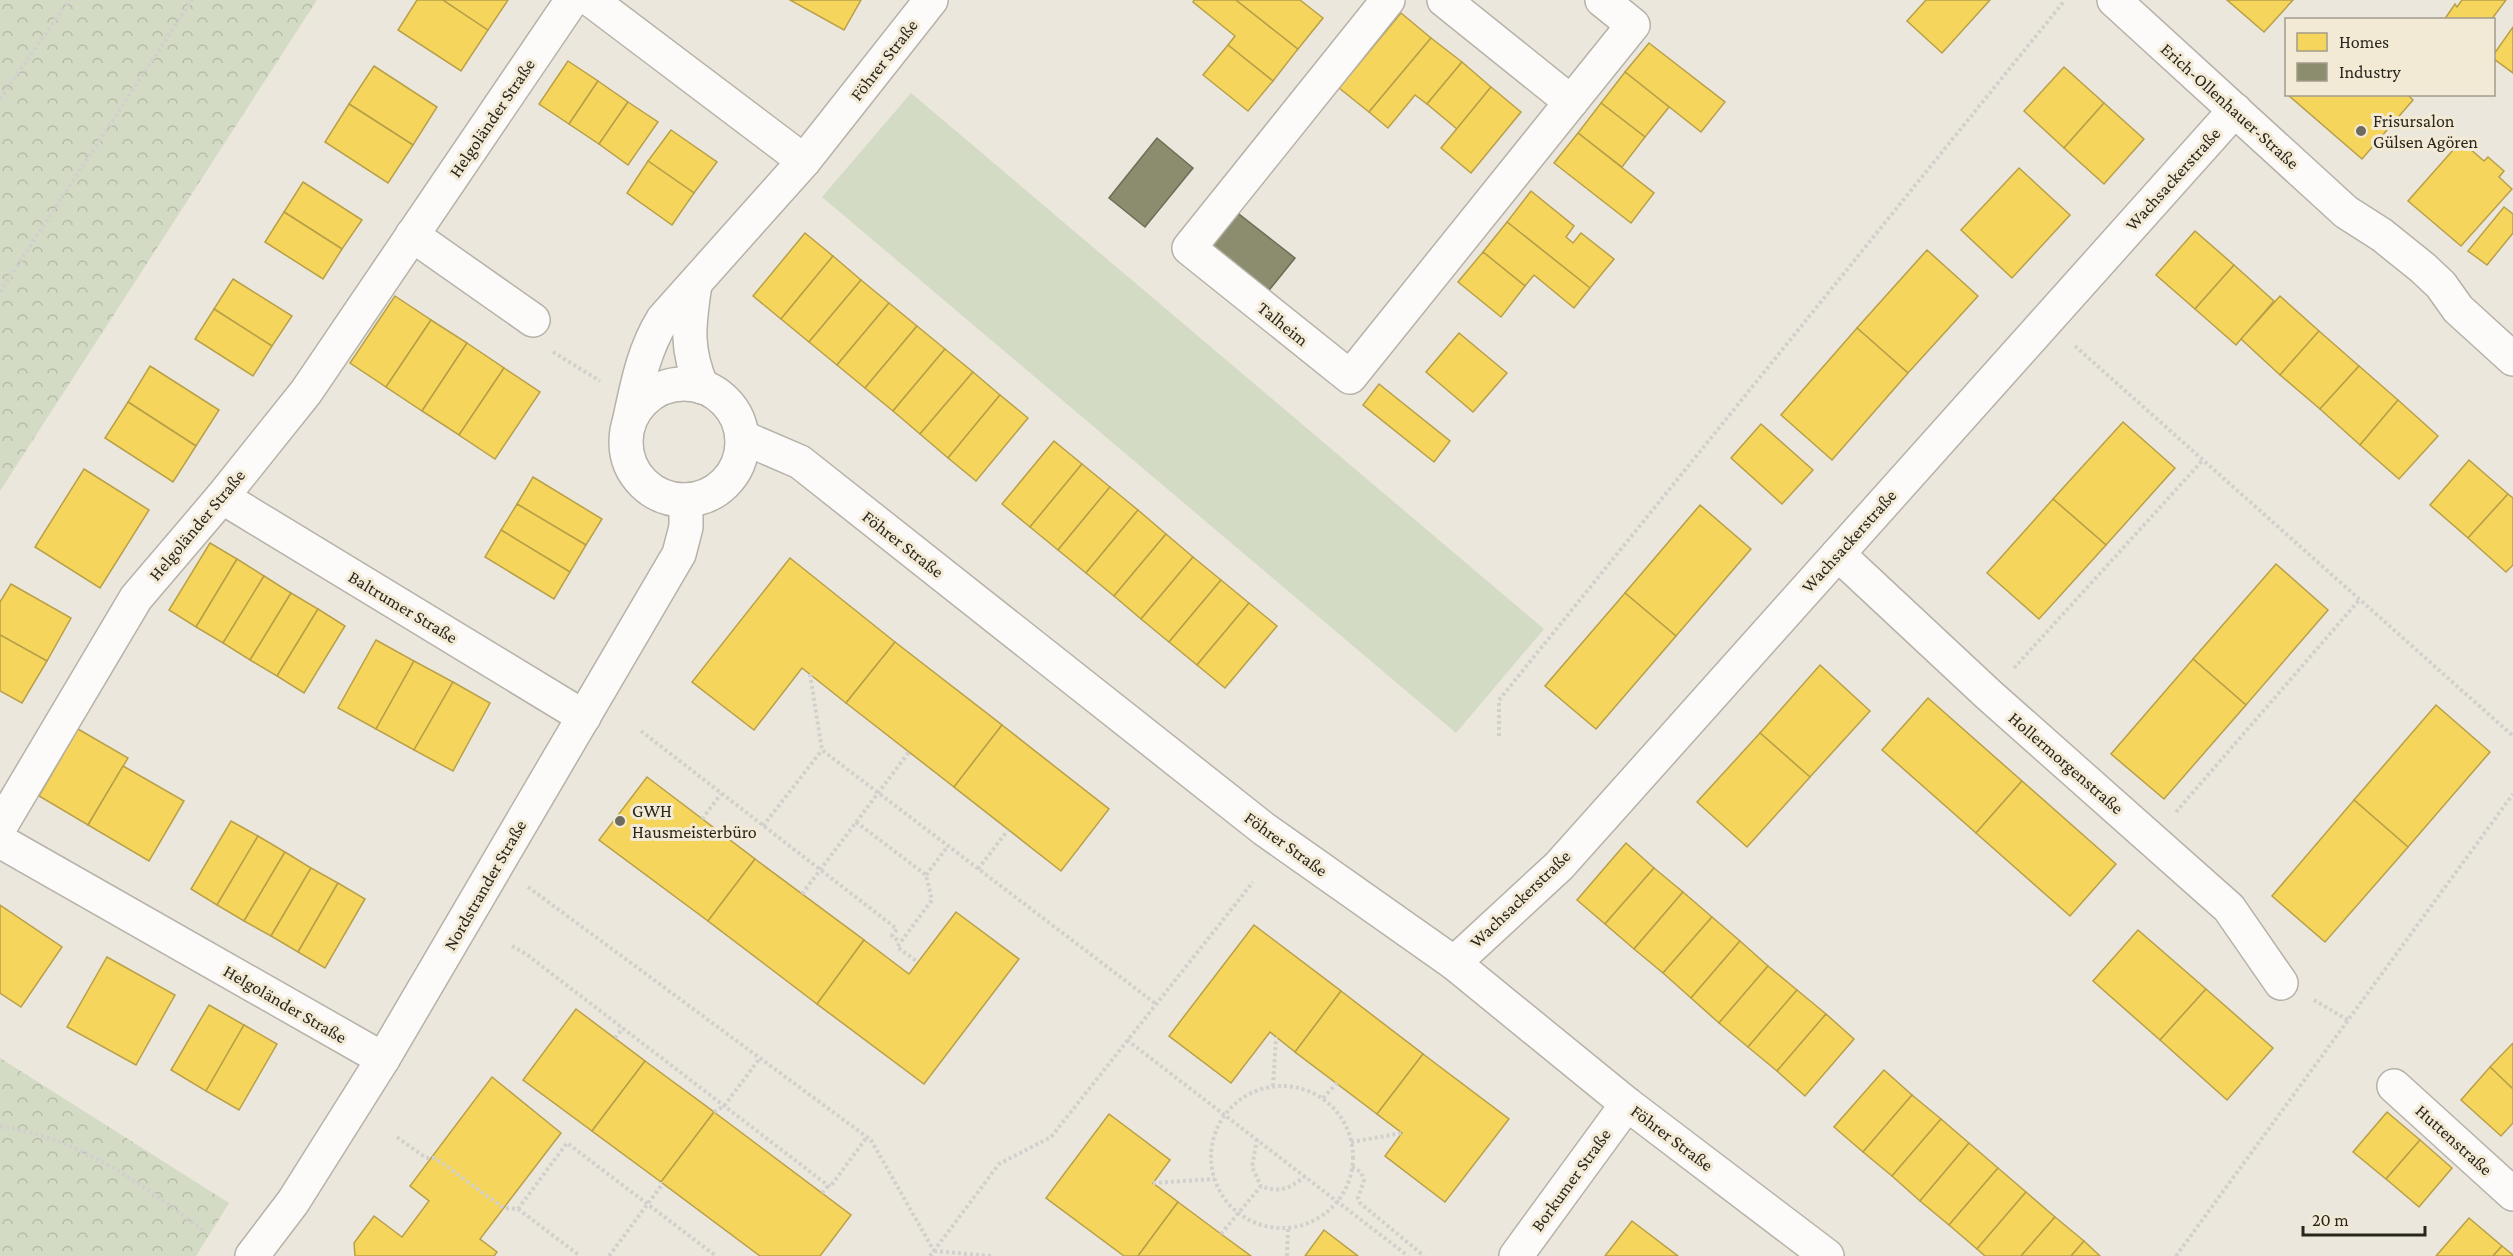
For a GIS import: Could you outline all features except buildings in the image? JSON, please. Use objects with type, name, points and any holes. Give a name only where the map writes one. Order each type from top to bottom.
[{"type":"street","name":"Helgoländer Straße","points":[[0,827],[136,598],[222,497],[306,392],[572,0]]},
{"type":"street","points":[[591,0],[804,161]]},
{"type":"street","name":"Föhrer Straße","points":[[686,500],[667,498],[650,489],[637,477],[628,460],[626,441],[629,423],[637,384],[650,340],[663,319],[804,161],[931,0]]},
{"type":"street","name":"Talheim","points":[[1388,0],[1189,248],[1350,377],[1633,25],[1602,0]]},
{"type":"street","points":[[1444,0],[1571,102]]},
{"type":"street","name":"Erich-Ollenhauer-Straße","points":[[2114,0],[2346,212],[2377,252],[2409,284],[2458,309],[2513,359]]},
{"type":"street","name":"Wachsackerstraße","points":[[1454,963],[1559,866],[2235,110]]},
{"type":"street","points":[[412,235],[533,320]]},
{"type":"street","points":[[695,284],[689,328],[689,348],[702,387]]},
{"type":"street","points":[[629,423],[638,407],[650,394],[666,387],[684,384],[702,387],[717,394],[730,406],[738,421],[742,437],[741,456],[727,480],[704,497],[686,500]]},
{"type":"street","name":"Föhrer Straße","points":[[742,437],[800,462],[1264,829],[1454,963],[1627,1104],[1827,1256]]},
{"type":"street","name":"Baltrumer Straße","points":[[222,497],[584,717]]},
{"type":"street","name":"Nordstrander Straße","points":[[252,1256],[292,1202],[383,1059],[679,554],[686,527],[686,500]]},
{"type":"street","name":"Hollermorgenstraße","points":[[1838,554],[1989,695],[2229,909],[2281,982]]},
{"type":"street","name":"Helgoländer Straße","points":[[0,841],[383,1059]]},
{"type":"street","name":"Huttenstraße","points":[[2394,1086],[2512,1191]]},
{"type":"street","name":"Borkumer Straße","points":[[1516,1256],[1627,1104]]},
{"type":"path","points":[[0,99],[69,0]]},
{"type":"path","points":[[0,292],[192,0]]},
{"type":"path","points":[[1499,736],[1499,700],[2065,0]]},
{"type":"path","points":[[533,320],[542,345],[601,381],[637,384]]},
{"type":"path","points":[[2074,345],[2513,736]]},
{"type":"path","points":[[1989,695],[2203,460]]},
{"type":"path","points":[[2152,838],[2360,599]]},
{"type":"path","points":[[810,674],[822,750],[1155,1004]]},
{"type":"path","points":[[640,731],[897,929],[892,936],[900,942]]},
{"type":"path","points":[[763,826],[822,750]]},
{"type":"path","points":[[802,894],[909,752]]},
{"type":"path","points":[[702,819],[721,794]]},
{"type":"path","points":[[2176,1256],[2513,794]]},
{"type":"path","points":[[856,822],[926,874],[932,900],[897,946],[918,962]]},
{"type":"path","points":[[978,869],[1008,830]]},
{"type":"path","points":[[926,874],[948,846]]},
{"type":"path","points":[[498,864],[867,1137],[934,1251]]},
{"type":"path","points":[[930,1256],[999,1164],[1051,1137],[1252,882]]},
{"type":"path","points":[[512,946],[526,954],[828,1186]]},
{"type":"path","points":[[615,1038],[623,1028]]},
{"type":"path","points":[[1273,1086],[1276,1037]]},
{"type":"path","points":[[1127,1040],[1408,1256]]},
{"type":"path","points":[[714,1112],[724,1106],[760,1058]]},
{"type":"path","points":[[1323,1098],[1336,1083]]},
{"type":"path","points":[[1273,1086],[1290,1086],[1323,1098],[1346,1125],[1351,1142],[1352,1167],[1348,1184],[1337,1201],[1316,1220],[1288,1228],[1270,1227],[1253,1222],[1237,1212],[1223,1197],[1214,1179],[1211,1157],[1214,1135],[1225,1115],[1246,1096],[1273,1086]]},
{"type":"path","points":[[0,1126],[24,1130],[77,1148],[118,1169],[203,1230]]},
{"type":"path","points":[[1351,1142],[1402,1133]]},
{"type":"path","points":[[397,1137],[426,1158],[435,1158],[504,1208],[518,1209],[580,1256]]},
{"type":"path","points":[[822,1193],[828,1186],[830,1187],[867,1137]]},
{"type":"path","points":[[1257,1139],[1252,1167],[1261,1186],[1273,1190],[1288,1188],[1305,1176]]},
{"type":"path","points":[[518,1209],[567,1143],[716,1256]]},
{"type":"path","points":[[1352,1167],[1361,1172],[1365,1180],[1358,1198],[1360,1203],[1424,1256]]},
{"type":"path","points":[[1153,1183],[1214,1179]]},
{"type":"path","points":[[609,1256],[662,1186],[661,1182]]},
{"type":"path","points":[[1221,1234],[1261,1186]]},
{"type":"path","points":[[1287,1256],[1288,1228]]},
{"type":"path","points":[[934,1251],[991,1256]]},
{"type":"green space","points":[[0,0],[317,0],[0,491]]},
{"type":"green space","points":[[911,93],[1544,629],[1456,733],[822,197]]},
{"type":"green space","points":[[0,1058],[229,1203],[196,1256],[0,1256]]},
{"type":"place","name":"Frisursalon Gülsen Agören","points":[[2361,131]]},
{"type":"place","name":"GWH Hausmeisterbüro","points":[[620,821]]}]
